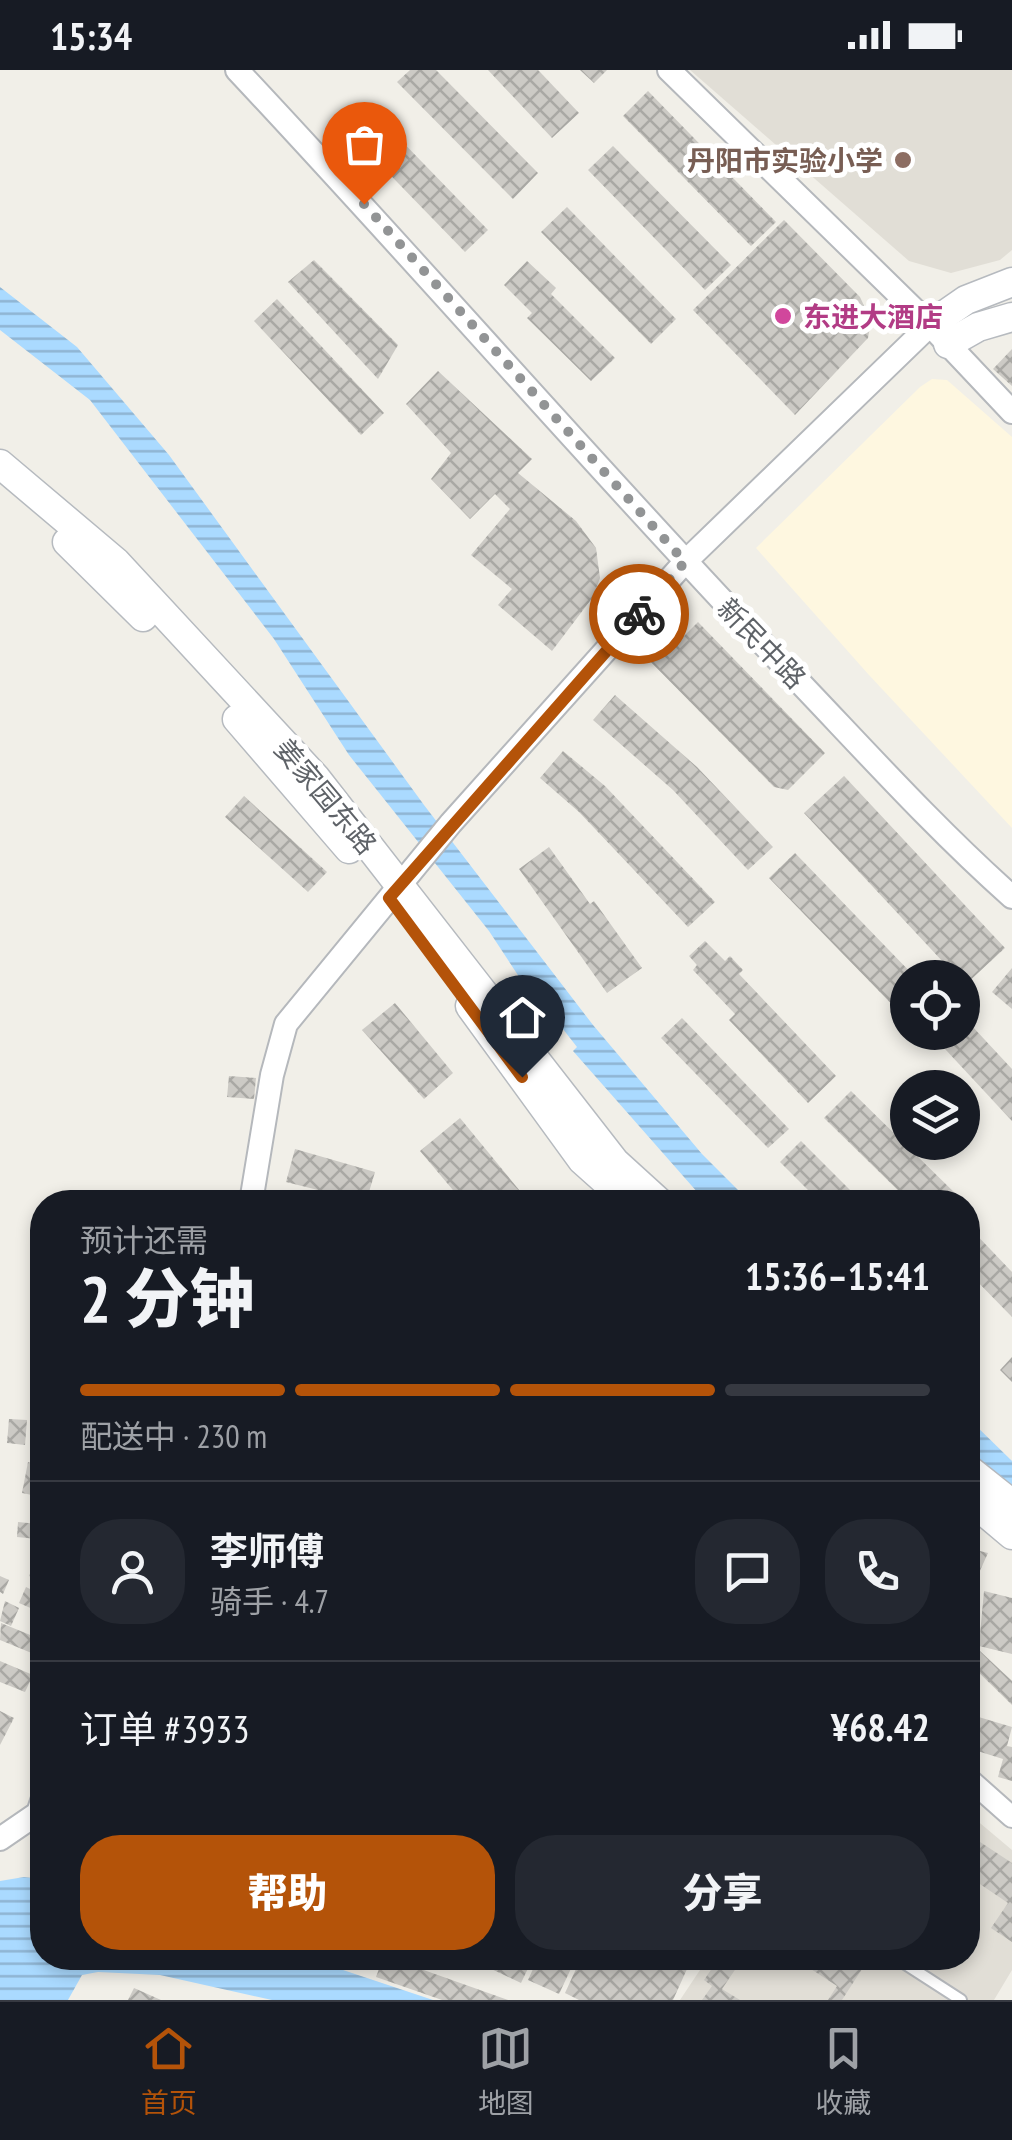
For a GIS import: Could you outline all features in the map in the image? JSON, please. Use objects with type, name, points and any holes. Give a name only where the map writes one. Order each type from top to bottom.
[{"type":"main road","points":[[939,334],[966,300],[1012,282]]},
{"type":"main road","points":[[939,334],[1012,317]]},
{"type":"main road","name":"姜家园东路","points":[[0,464],[116,562],[316,778],[402,882],[615,1162],[646,1190]]},
{"type":"main road","name":"姜家园东路","points":[[0,488],[67,542],[402,882],[582,1160],[615,1190]]},
{"type":"main road","points":[[980,1479],[1012,1504]]},
{"type":"main road","points":[[980,1508],[1012,1535]]},
{"type":"street","name":"新民中路","points":[[238,70],[685,562],[961,852],[1012,898]]},
{"type":"street","points":[[669,70],[939,334],[1012,412]]},
{"type":"street","points":[[253,1190],[272,1075],[286,1024],[451,824],[685,562],[939,334]]},
{"type":"street","points":[[980,1789],[1012,1817]]},
{"type":"street","points":[[0,1840],[30,1819]]},
{"type":"lane","points":[[915,1970],[961,2000]]},
{"type":"shaded area","name":"丹阳市实验小学","points":[[690,70],[1012,70],[1012,250],[1000,260],[951,273],[909,261]]},
{"type":"shaded area","points":[[932,379],[947,380],[1012,437],[1012,828],[756,548]]},
{"type":"shaded area","points":[[980,1823],[1012,1850],[1012,1970],[994,2000],[680,2000],[700,1970],[980,1970]]},
{"type":"water","points":[[0,287],[77,347],[169,455],[424,805],[593,1025],[702,1154],[738,1190],[695,1190],[573,1051],[577,1047],[552,1015],[546,1018],[489,931],[349,755],[274,639],[90,400],[0,330]]},
{"type":"water","points":[[980,1430],[1012,1461],[1012,1498],[980,1470]]},
{"type":"water","points":[[30,1878],[30,1970],[343,1970],[433,2000],[272,2000],[160,1975],[98,1972],[82,1975],[68,2000],[0,2000],[0,1881]]},
{"type":"building","points":[[410,70],[436,70],[538,173],[513,199],[397,82]]},
{"type":"building","points":[[488,70],[538,70],[579,113],[552,138]]},
{"type":"building","points":[[580,70],[607,70],[594,83]]},
{"type":"building","points":[[648,91],[776,222],[751,246],[623,116]]},
{"type":"building","points":[[389,128],[488,230],[465,252],[366,150]]},
{"type":"building","points":[[613,146],[731,265],[705,290],[588,170]]},
{"type":"building","points":[[567,207],[676,319],[651,344],[541,232]]},
{"type":"building","name":"东进大酒店","points":[[784,220],[860,297],[871,321],[868,338],[795,415],[693,310]]},
{"type":"building","points":[[314,260],[398,345],[378,379],[288,282]]},
{"type":"building","points":[[527,261],[556,288],[551,294],[615,358],[591,381],[527,318],[532,313],[504,285]]},
{"type":"building","points":[[277,299],[384,413],[361,435],[254,321]]},
{"type":"building","points":[[1012,349],[1012,386],[993,369]]},
{"type":"building","points":[[438,371],[532,459],[518,473],[576,521],[596,548],[600,578],[593,597],[552,651],[498,605],[512,589],[471,555],[510,509],[495,494],[470,519],[431,479],[451,453],[406,404]]},
{"type":"building","points":[[667,619],[684,636],[698,622],[825,753],[788,790],[774,787],[637,648]]},
{"type":"building","points":[[615,695],[697,767],[773,847],[748,870],[673,790],[593,720]]},
{"type":"building","points":[[563,751],[605,786],[715,902],[688,927],[579,812],[540,778]]},
{"type":"building","points":[[844,776],[1005,948],[980,971],[980,960],[941,960],[804,813]]},
{"type":"building","points":[[244,796],[327,872],[308,892],[225,817]]},
{"type":"building","points":[[549,847],[642,968],[607,993],[519,869]]},
{"type":"building","points":[[795,853],[899,960],[890,960],[890,1002],[769,878]]},
{"type":"building","points":[[705,941],[725,961],[730,956],[743,970],[739,974],[836,1076],[808,1103],[729,1020],[735,1014],[693,970],[697,965],[689,956]]},
{"type":"building","points":[[1012,968],[1012,1009],[992,992]]},
{"type":"building","points":[[395,1003],[453,1073],[424,1099],[362,1030]]},
{"type":"building","points":[[682,1018],[789,1129],[768,1148],[661,1038]]},
{"type":"building","points":[[980,1035],[1012,1069],[1012,1121],[980,1087],[980,1070],[965,1070],[946,1050],[980,1050]]},
{"type":"building","points":[[229,1076],[256,1078],[254,1099],[227,1097]]},
{"type":"building","points":[[851,1091],[890,1129],[890,1160],[921,1160],[952,1190],[898,1190],[824,1118]]},
{"type":"building","points":[[460,1118],[519,1190],[453,1190],[420,1151]]},
{"type":"building","points":[[801,1141],[850,1190],[808,1190],[780,1162]]},
{"type":"building","points":[[295,1149],[375,1172],[370,1190],[318,1190],[286,1182]]},
{"type":"building","points":[[980,1239],[1012,1272],[1012,1317],[980,1284]]},
{"type":"building","points":[[1012,1357],[1012,1382],[1000,1370]]},
{"type":"building","points":[[9,1419],[27,1420],[25,1445],[7,1443]]},
{"type":"building","points":[[28,1462],[30,1462],[30,1495],[22,1493]]},
{"type":"building","points":[[18,1522],[30,1523],[30,1538],[17,1537]]},
{"type":"building","points":[[980,1551],[988,1553],[980,1571]]},
{"type":"building","points":[[0,1576],[9,1580],[3,1594],[0,1592]]},
{"type":"building","points":[[26,1587],[30,1589],[30,1608],[19,1603]]},
{"type":"building","points":[[984,1591],[1012,1598],[1012,1654],[980,1646]]},
{"type":"building","points":[[5,1601],[19,1608],[11,1626],[0,1621]]},
{"type":"building","points":[[1,1623],[30,1635],[30,1652],[0,1640]]},
{"type":"building","points":[[980,1651],[1012,1681],[1012,1705],[980,1674]]},
{"type":"building","points":[[0,1661],[30,1674],[25,1692],[0,1682]]},
{"type":"building","points":[[0,1711],[14,1718],[0,1745]]},
{"type":"building","points":[[980,1717],[1012,1727],[1007,1746],[1012,1747],[1012,1781],[998,1777],[1003,1759],[980,1752]]},
{"type":"building","points":[[980,1842],[1012,1863],[1012,1942],[991,1928],[1008,1903],[980,1884]]},
{"type":"building","points":[[379,1970],[424,1970],[508,2000],[442,2000],[376,1977]]},
{"type":"building","points":[[493,1970],[527,1970],[521,1983]]},
{"type":"building","points":[[533,1970],[570,1970],[559,1994],[528,1980]]},
{"type":"building","points":[[576,1970],[687,1970],[673,2000],[579,2000],[565,1993]]},
{"type":"building","points":[[711,1970],[735,1970],[722,1989],[740,2000],[702,2000],[712,1986],[704,1980]]},
{"type":"building","points":[[812,1970],[861,1970],[842,2000],[828,2000],[837,1986]]},
{"type":"building","points":[[134,1988],[161,2000],[128,2000]]},
{"type":"way so far","points":[[364,204],[685,562],[639,614]]},
{"type":"place","name":"丹阳市实验小学","points":[[903,160]]},
{"type":"place","name":"东进大酒店","points":[[783,316]]},
{"type":"route","points":[[522,1077],[389,898],[639,614]]}]
